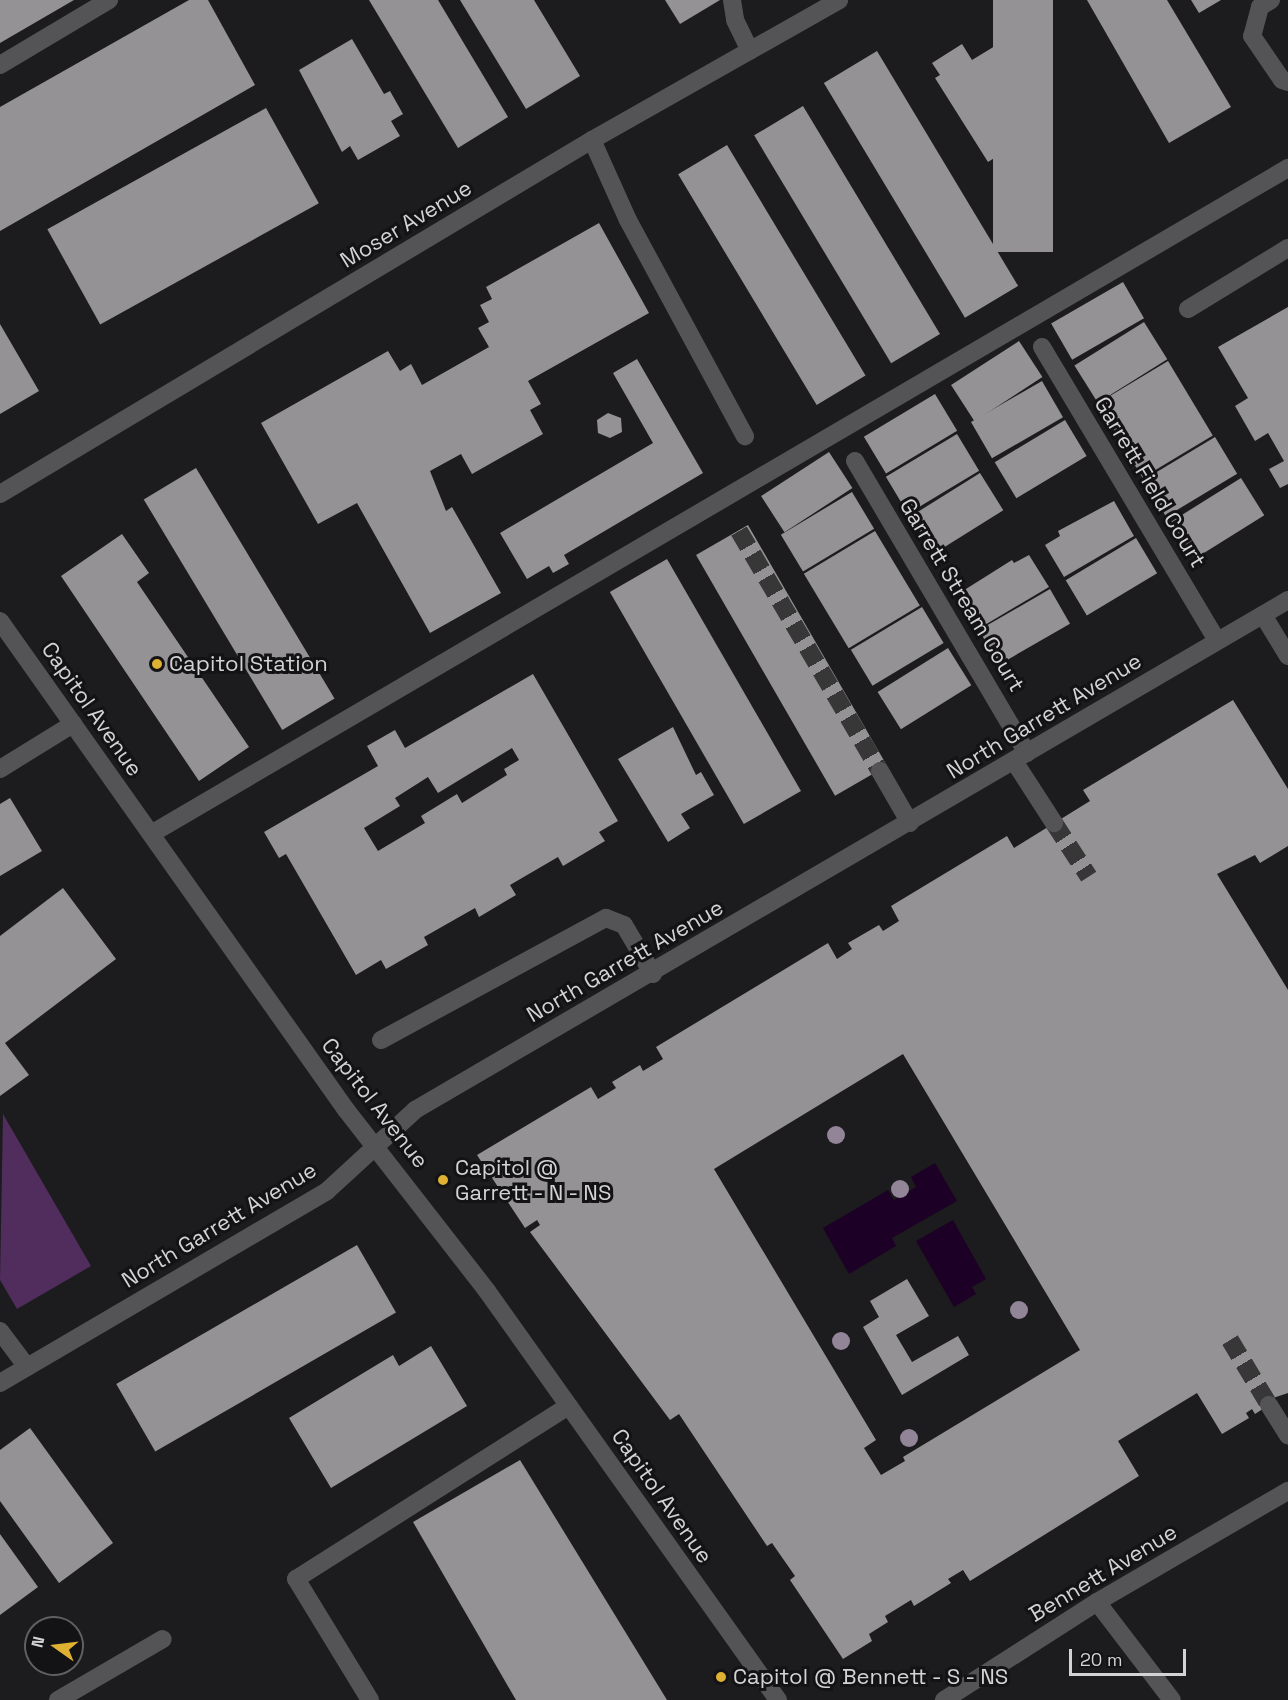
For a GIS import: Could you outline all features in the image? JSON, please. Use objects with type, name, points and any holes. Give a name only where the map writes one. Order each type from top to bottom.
[{"type":"street","points":[[0,65],[109,0]]},
{"type":"street","points":[[732,0],[735,20],[750,51]]},
{"type":"street","name":"Moser Avenue","points":[[0,494],[592,140],[839,0]]},
{"type":"street","points":[[1271,0],[1260,7],[1252,36],[1282,80],[1288,82]]},
{"type":"street","points":[[592,140],[628,220],[745,436]]},
{"type":"street","points":[[151,834],[1288,168]]},
{"type":"street","points":[[1188,309],[1288,248]]},
{"type":"street","name":"Garrett Field Court","points":[[1042,347],[1217,641]]},
{"type":"street","name":"Garrett Stream Court","points":[[855,461],[1021,757],[1054,823]]},
{"type":"street","name":"North Garrett Avenue","points":[[0,1383],[327,1191],[415,1110],[653,974],[1288,600]]},
{"type":"street","points":[[1263,615],[1288,656]]},
{"type":"street","name":"Capitol Avenue","points":[[0,621],[375,1146],[569,1406],[778,1700]]},
{"type":"street","points":[[0,769],[73,724]]},
{"type":"street","points":[[880,771],[910,823]]},
{"type":"street","points":[[381,1040],[606,918],[624,925],[653,974]]},
{"type":"street","points":[[0,1332],[27,1367]]},
{"type":"street","points":[[1269,1405],[1288,1436]]},
{"type":"street","points":[[370,1700],[296,1579],[569,1406]]},
{"type":"street","name":"Bennett Avenue","points":[[944,1700],[1097,1602],[1288,1491]]},
{"type":"street","points":[[1097,1602],[1172,1700]]},
{"type":"street","points":[[58,1700],[163,1639]]},
{"type":"shaded area","points":[[3,1114],[91,1266],[17,1309],[0,1280]]},
{"type":"shaded area","points":[[935,1163],[957,1201],[892,1238],[896,1246],[849,1274],[823,1228],[888,1190],[894,1200],[916,1187],[911,1177]]},
{"type":"shaded area","points":[[953,1220],[986,1279],[972,1287],[976,1294],[954,1307],[916,1241]]},
{"type":"building","points":[[0,0],[74,0],[0,43]]},
{"type":"building","points":[[189,0],[208,0],[255,85],[0,231],[0,107]]},
{"type":"building","points":[[369,0],[438,0],[508,117],[458,148]]},
{"type":"building","points":[[460,0],[534,0],[580,76],[526,109]]},
{"type":"building","points":[[665,0],[720,0],[680,24]]},
{"type":"building","points":[[993,0],[1053,0],[1053,252],[993,252]]},
{"type":"building","points":[[1087,0],[1167,0],[1231,107],[1169,143]]},
{"type":"building","points":[[1191,0],[1221,0],[1199,13]]},
{"type":"building","points":[[352,39],[384,94],[390,91],[403,114],[391,121],[400,136],[358,160],[350,146],[342,152],[299,70]]},
{"type":"building","points":[[962,44],[972,60],[995,46],[1045,126],[988,162],[935,78],[940,75],[932,63]]},
{"type":"building","points":[[877,51],[1018,286],[965,318],[824,83]]},
{"type":"building","points":[[803,106],[940,334],[891,363],[754,135]]},
{"type":"building","points":[[266,108],[319,203],[100,325],[47,229]]},
{"type":"building","points":[[727,145],[866,376],[817,405],[678,174]]},
{"type":"building","points":[[599,223],[649,313],[528,381],[541,404],[530,410],[543,434],[472,474],[461,454],[430,471],[446,511],[452,507],[501,593],[430,633],[357,503],[318,524],[261,423],[388,351],[400,371],[411,364],[422,385],[489,347],[478,328],[489,322],[480,305],[492,299],[486,287]]},
{"type":"building","points":[[1123,282],[1144,318],[1072,360],[1051,324]]},
{"type":"building","points":[[1288,307],[1288,484],[1280,488],[1269,469],[1284,461],[1268,433],[1255,441],[1235,406],[1248,398],[1218,347]]},
{"type":"building","points":[[1144,322],[1167,359],[1098,403],[1074,365]]},
{"type":"building","points":[[0,324],[39,391],[0,414]]},
{"type":"building","points":[[1019,341],[1042,377],[974,421],[951,385]]},
{"type":"building","points":[[637,359],[703,473],[564,555],[569,564],[553,573],[549,566],[527,579],[500,533],[653,443],[613,373]]},
{"type":"building","points":[[1168,361],[1213,436],[1143,478],[1098,403]]},
{"type":"building","points":[[1042,381],[1063,417],[992,458],[971,422]]},
{"type":"building","points":[[935,394],[957,431],[886,474],[864,437]]},
{"type":"building","points":[[608,413],[621,418],[622,432],[610,438],[598,433],[597,420]]},
{"type":"building","points":[[1065,420],[1087,456],[1016,498],[995,462]]},
{"type":"building","points":[[957,434],[979,471],[908,514],[886,477]]},
{"type":"building","points":[[1215,437],[1237,474],[1166,517],[1144,480]]},
{"type":"building","points":[[829,452],[852,488],[784,532],[761,496]]},
{"type":"building","points":[[196,468],[335,699],[282,730],[144,499]]},
{"type":"building","points":[[980,473],[1003,510],[934,554],[910,516]]},
{"type":"building","points":[[1241,478],[1264,515],[1195,559],[1171,521]]},
{"type":"building","points":[[852,492],[874,529],[803,572],[781,535]]},
{"type":"building","points":[[1114,501],[1134,536],[1064,577],[1045,545],[1060,536],[1058,531]]},
{"type":"building","points":[[748,525],[887,766],[835,796],[696,555]]},
{"type":"building","points":[[875,531],[920,606],[849,648],[804,574]]},
{"type":"building","name":"Capitol Station","points":[[122,534],[149,573],[137,582],[249,747],[199,781],[61,576]]},
{"type":"building","points":[[1136,538],[1157,573],[1087,615],[1066,580]]},
{"type":"building","points":[[1029,555],[1049,587],[978,629],[958,594],[1012,560],[1014,563]]},
{"type":"building","points":[[667,559],[801,791],[744,824],[610,592]]},
{"type":"building","points":[[1050,589],[1070,624],[999,665],[979,630]]},
{"type":"building","points":[[922,607],[944,643],[872,686],[851,650]]},
{"type":"building","points":[[948,648],[971,685],[901,729],[878,692]]},
{"type":"building","points":[[533,674],[618,821],[599,832],[605,841],[563,866],[558,857],[510,885],[516,895],[479,917],[475,908],[424,937],[428,945],[386,969],[381,960],[356,975],[286,854],[279,858],[264,832],[378,766],[367,746],[395,730],[405,748]],"holes":[[[512,748],[519,760],[504,769],[507,775],[462,803],[457,794],[421,816],[425,823],[378,851],[364,828],[400,806],[395,798],[428,777],[438,793]]]},
{"type":"building","points":[[1233,700],[1288,789],[1288,846],[1260,863],[1255,855],[1217,874],[1288,990],[1288,1393],[1273,1398],[1275,1401],[1255,1414],[1252,1409],[1246,1413],[1249,1418],[1222,1434],[1197,1393],[1118,1441],[1139,1476],[970,1581],[963,1570],[948,1579],[951,1583],[914,1606],[911,1600],[885,1616],[888,1622],[869,1634],[872,1641],[843,1659],[790,1580],[795,1576],[772,1543],[767,1546],[679,1414],[670,1420],[530,1232],[540,1225],[537,1220],[525,1228],[477,1155],[591,1087],[598,1099],[616,1088],[612,1082],[640,1065],[643,1071],[663,1059],[656,1047],[828,943],[837,959],[852,949],[848,943],[879,925],[883,931],[899,921],[891,906],[1007,836],[1014,848],[1090,801],[1083,790]],"holes":[[[903,1054],[1080,1350],[903,1457],[905,1461],[881,1475],[864,1448],[876,1440],[714,1169]]]},
{"type":"building","points":[[673,727],[696,775],[701,772],[714,795],[681,814],[690,828],[668,842],[618,759]]},
{"type":"building","points":[[10,798],[42,851],[0,876],[0,804]]},
{"type":"building","points":[[63,888],[116,959],[5,1043],[29,1075],[0,1096],[0,936]]},
{"type":"building","points":[[357,1245],[396,1313],[155,1452],[116,1384]]},
{"type":"building","points":[[907,1279],[929,1316],[896,1335],[912,1362],[958,1336],[969,1355],[902,1395],[863,1327],[879,1317],[870,1301]]},
{"type":"building","points":[[431,1346],[467,1406],[331,1488],[289,1418],[393,1355],[399,1366]]},
{"type":"building","points":[[30,1428],[113,1543],[59,1583],[0,1501],[0,1450]]},
{"type":"building","points":[[520,1460],[667,1700],[516,1700],[413,1522]]},
{"type":"building","points":[[0,1534],[38,1587],[0,1615]]},
{"type":"tunnel","points":[[739,531],[880,771]]},
{"type":"tunnel","points":[[1054,823],[1089,877]]},
{"type":"tunnel","points":[[1230,1340],[1269,1405]]},
{"type":"place","name":"Capitol Station","points":[[157,664]]},
{"type":"place","name":"Capitol @ Garrett - N - NS","points":[[443,1180]]},
{"type":"place","name":"Capitol @ Bennett - S - NS","points":[[721,1677]]}]
